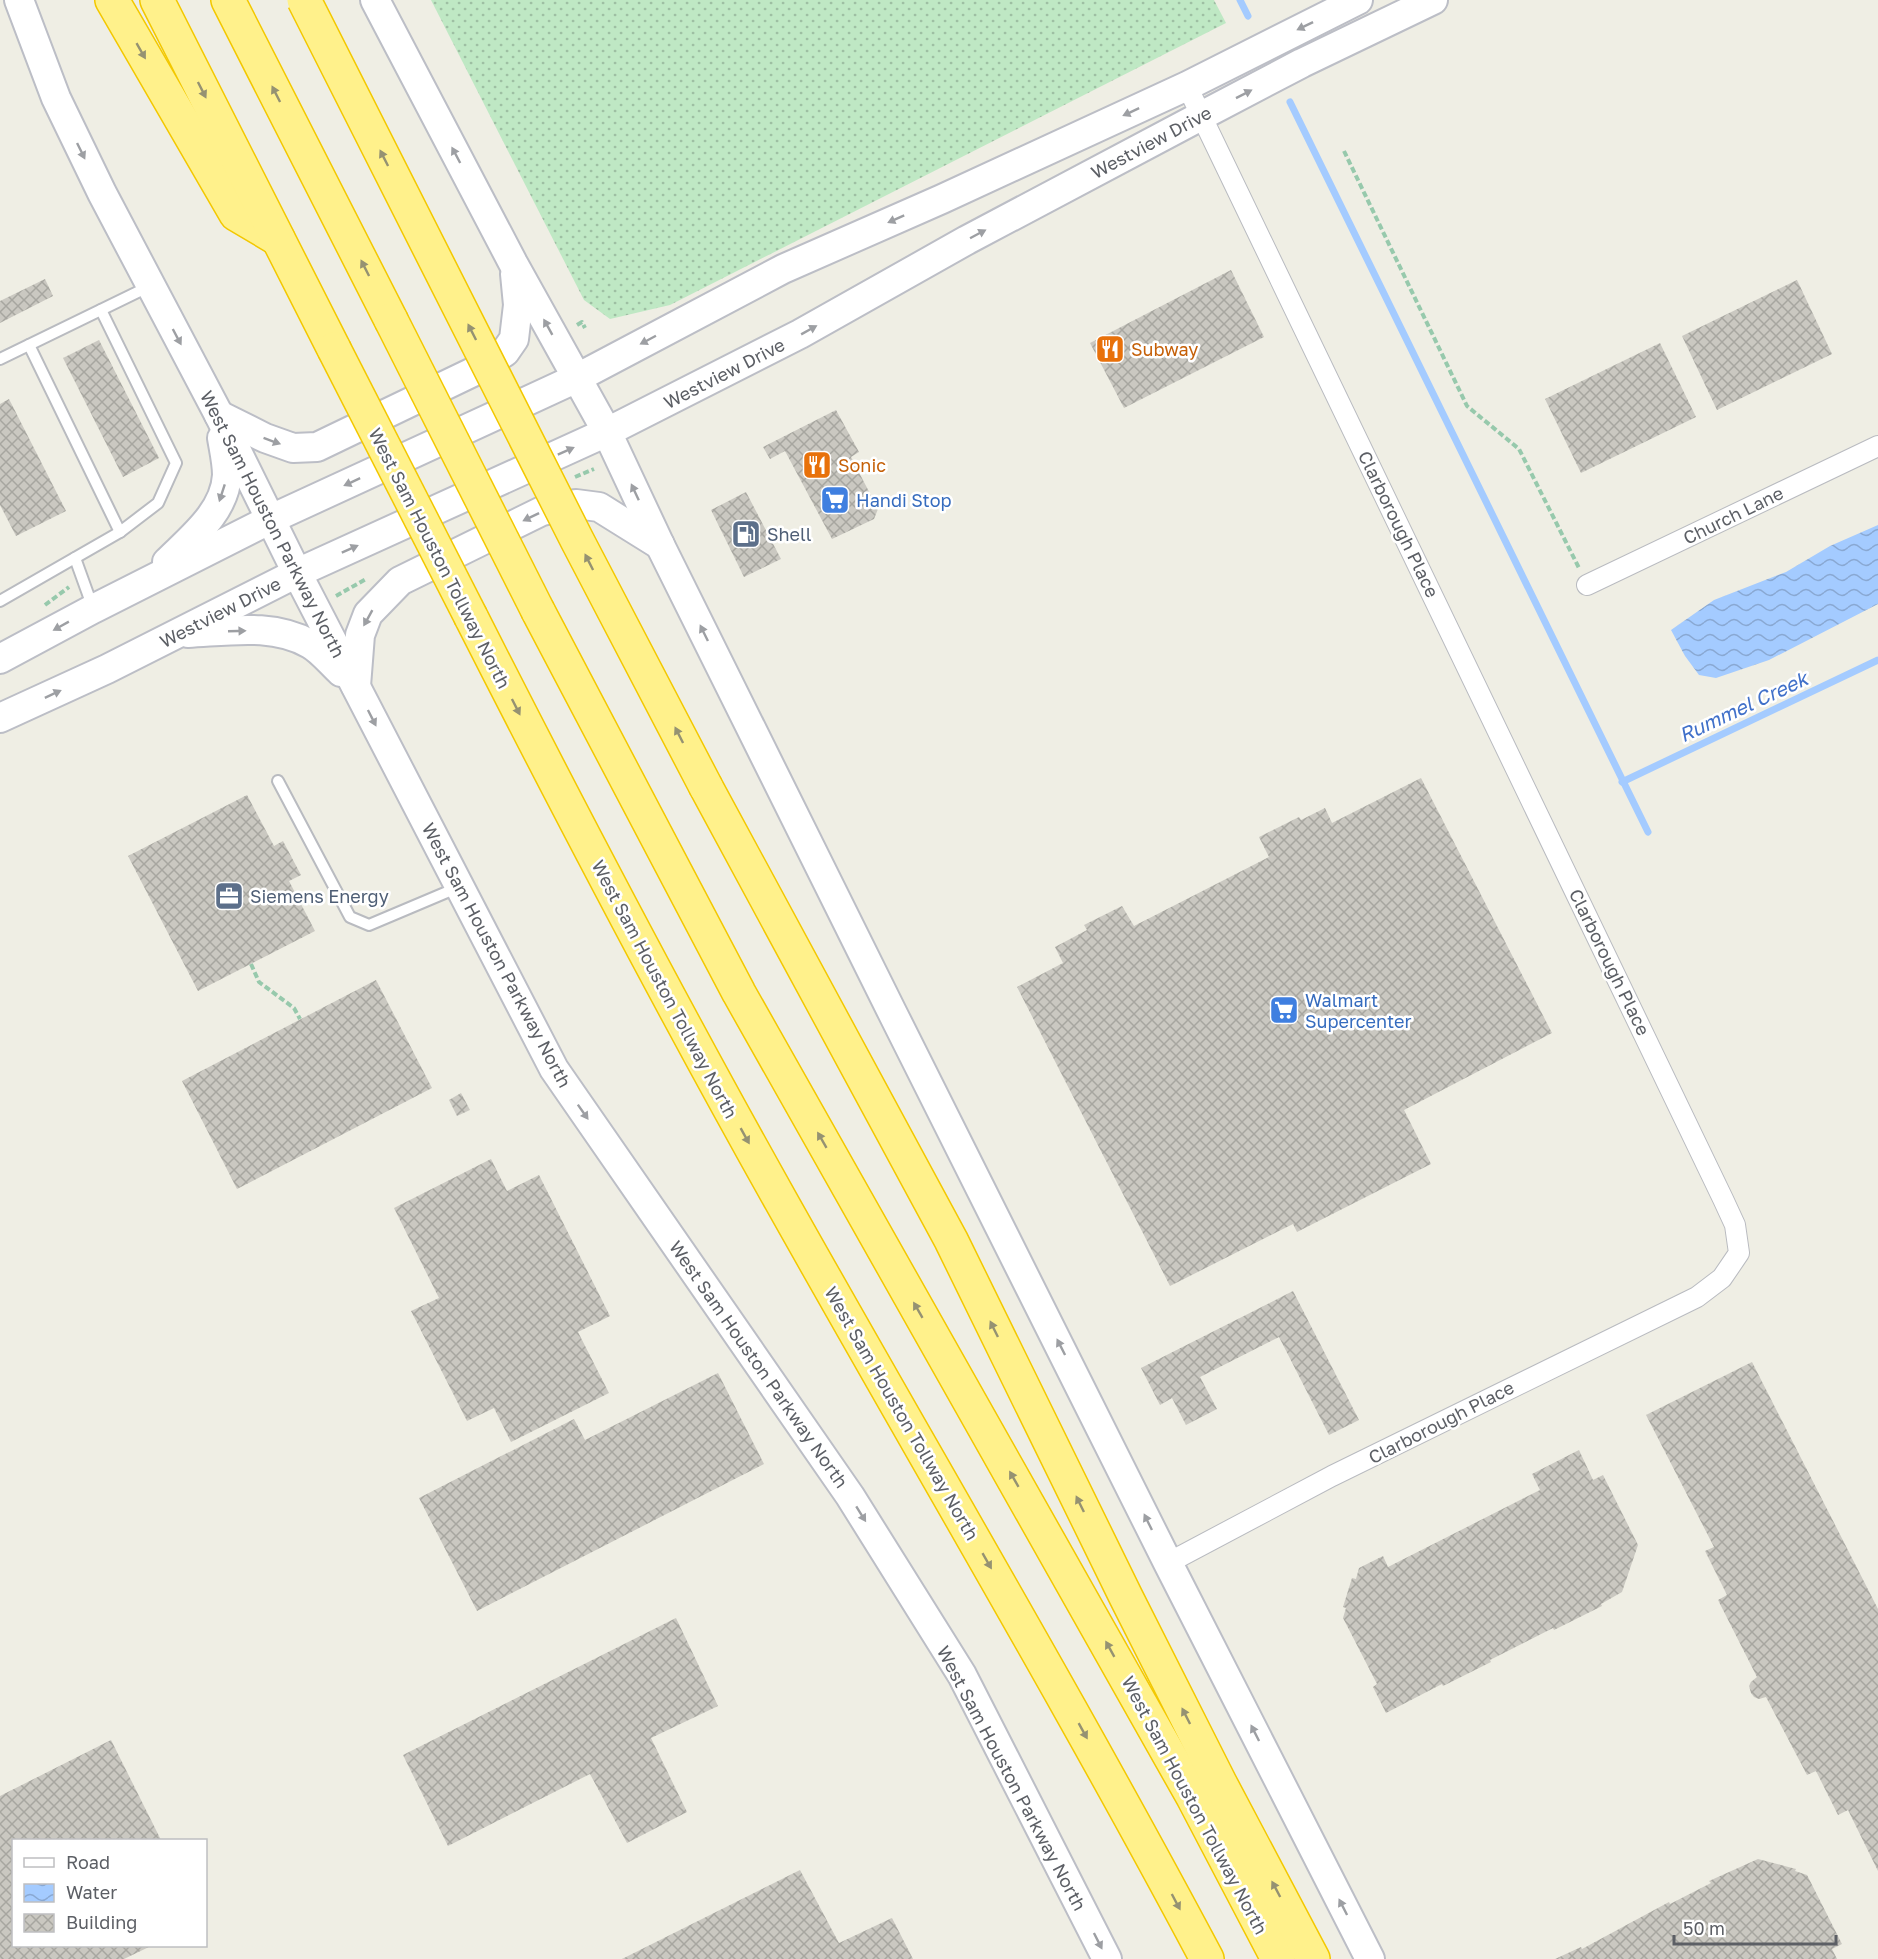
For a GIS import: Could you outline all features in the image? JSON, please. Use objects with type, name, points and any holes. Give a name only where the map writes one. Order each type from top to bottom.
[{"type":"highway","points":[[112,0],[236,214],[278,239]]},
{"type":"highway","name":"West Sam Houston Tollway North","points":[[157,0],[574,820],[700,1056],[1058,1685],[1207,1959]]},
{"type":"highway","name":"West Sam Houston Tollway North","points":[[228,0],[538,611],[739,993],[1193,1797],[1278,1959]]},
{"type":"highway","points":[[304,0],[572,530],[706,787],[951,1240],[1199,1742],[1313,1959]]},
{"type":"main road","points":[[5,0],[56,98]]},
{"type":"main road","name":"West Sam Houston Parkway North","points":[[19,0],[56,98],[102,193],[219,415],[297,573],[554,1069],[850,1496],[962,1675],[1107,1959]]},
{"type":"main road","points":[[375,0],[513,263],[607,432],[660,545],[1168,1563],[1370,1959]]},
{"type":"main road","name":"Westview Drive","points":[[0,659],[270,519],[577,378],[783,269],[942,199],[1187,86],[1358,0]]},
{"type":"main road","name":"Westview Drive","points":[[0,718],[107,669],[297,573],[607,432],[800,334],[967,240],[1302,63],[1433,0]]},
{"type":"main road","points":[[219,415],[265,438],[293,448],[317,447],[475,371],[505,352],[514,339],[518,305],[513,263]]},
{"type":"main road","points":[[150,580],[207,523],[224,492],[227,475],[219,415]]},
{"type":"main road","points":[[356,686],[360,635],[368,614],[400,581],[542,511],[576,504],[599,507],[660,545]]},
{"type":"main road","points":[[178,633],[260,630],[284,633],[312,645],[356,686]]},
{"type":"street","name":"Clarborough Place","points":[[1168,1563],[1332,1476],[1697,1297],[1722,1278],[1739,1253],[1735,1226],[1723,1199],[1187,86]]},
{"type":"street","name":"Church Lane","points":[[1587,585],[1878,446]]},
{"type":"lane","points":[[0,359],[150,285]]},
{"type":"lane","points":[[0,601],[120,532],[158,503],[176,463],[101,310]]},
{"type":"lane","points":[[29,345],[120,532]]},
{"type":"lane","points":[[75,558],[93,609]]},
{"type":"lane","points":[[278,781],[350,917],[369,925],[460,887]]},
{"type":"path","points":[[1344,151],[1467,406],[1519,449],[1587,585]]},
{"type":"path","points":[[577,325],[582,322],[585,328]]},
{"type":"path","points":[[42,607],[69,587]]},
{"type":"path","points":[[250,964],[259,982],[294,1008],[300,1019]]},
{"type":"green space","points":[[431,0],[1214,0],[1226,23],[670,305],[610,319],[584,300]]},
{"type":"water","points":[[1878,525],[1878,604],[1769,660],[1716,678],[1699,675],[1685,656],[1671,630],[1714,600],[1786,572],[1830,546]]},
{"type":"building","points":[[1231,270],[1264,337],[1124,408],[1090,343]]},
{"type":"building","points":[[45,279],[53,296],[0,323],[0,301]]},
{"type":"building","points":[[1797,280],[1832,354],[1717,410],[1682,336]]},
{"type":"building","points":[[99,340],[159,458],[123,477],[63,358]]},
{"type":"building","points":[[1660,343],[1696,417],[1581,473],[1545,399]]},
{"type":"building","points":[[9,399],[66,511],[16,536],[0,505],[0,404]]},
{"type":"building","points":[[836,410],[859,452],[851,457],[878,509],[874,519],[832,539],[785,451],[770,459],[763,447]]},
{"type":"building","name":"Shell","points":[[746,492],[781,559],[744,577],[711,510]]},
{"type":"building","name":"Walmart Supercenter","points":[[1421,778],[1552,1033],[1404,1110],[1431,1164],[1297,1232],[1293,1224],[1170,1286],[1017,987],[1063,963],[1055,947],[1087,930],[1084,925],[1122,906],[1134,926],[1269,857],[1259,837],[1299,817],[1301,820],[1325,808],[1332,823]]},
{"type":"building","points":[[247,795],[274,846],[283,841],[301,875],[289,881],[315,931],[198,991],[128,856]]},
{"type":"building","points":[[376,980],[432,1088],[237,1189],[182,1081]]},
{"type":"building","points":[[461,1093],[470,1110],[457,1116],[449,1100]]},
{"type":"building","points":[[491,1159],[507,1191],[539,1175],[610,1316],[578,1332],[609,1393],[511,1442],[494,1408],[467,1421],[411,1311],[439,1298],[394,1208]]},
{"type":"building","points":[[1293,1291],[1359,1420],[1329,1435],[1279,1337],[1200,1377],[1217,1409],[1186,1425],[1172,1398],[1160,1405],[1141,1368]]},
{"type":"building","points":[[1752,1362],[1878,1609],[1878,1871],[1848,1810],[1838,1815],[1816,1771],[1807,1775],[1766,1697],[1759,1699],[1751,1693],[1749,1686],[1757,1677],[1718,1600],[1727,1595],[1705,1551],[1714,1547],[1646,1415]]},
{"type":"building","points":[[718,1373],[764,1464],[477,1611],[419,1498],[574,1419],[585,1440]]},
{"type":"building","points":[[1579,1450],[1593,1480],[1603,1475],[1638,1545],[1622,1592],[1601,1604],[1602,1606],[1554,1630],[1553,1628],[1490,1660],[1491,1662],[1386,1713],[1373,1687],[1377,1684],[1343,1618],[1346,1608],[1343,1607],[1352,1578],[1356,1579],[1359,1568],[1383,1556],[1388,1567],[1540,1490],[1532,1474]]},
{"type":"building","points":[[676,1618],[718,1706],[651,1738],[687,1812],[627,1843],[590,1774],[448,1846],[403,1755]]},
{"type":"building","points":[[111,1740],[160,1839],[12,1839],[12,1947],[149,1947],[124,1959],[0,1959],[0,1796]]},
{"type":"building","points":[[1758,1859],[1796,1869],[1795,1871],[1807,1875],[1842,1944],[1832,1949],[1837,1959],[1555,1959],[1581,1947],[1582,1949],[1669,1902],[1670,1904],[1711,1883],[1709,1881]]},
{"type":"building","points":[[800,1870],[839,1943],[892,1918],[913,1959],[622,1959]]},
{"type":"waterway","name":"Rummel Creek","points":[[1240,0],[1248,16]]},
{"type":"waterway","points":[[1290,102],[1648,832]]},
{"type":"waterway","name":"Rummel Creek","points":[[1622,782],[1878,660]]},
{"type":"place","name":"Subway","points":[[1110,349]]},
{"type":"place","name":"Sonic","points":[[817,465]]},
{"type":"place","name":"Handi Stop","points":[[835,500]]},
{"type":"place","name":"Shell","points":[[746,534]]},
{"type":"place","name":"Siemens Energy","points":[[229,896]]},
{"type":"place","name":"Walmart Supercenter","points":[[1284,1010]]}]
